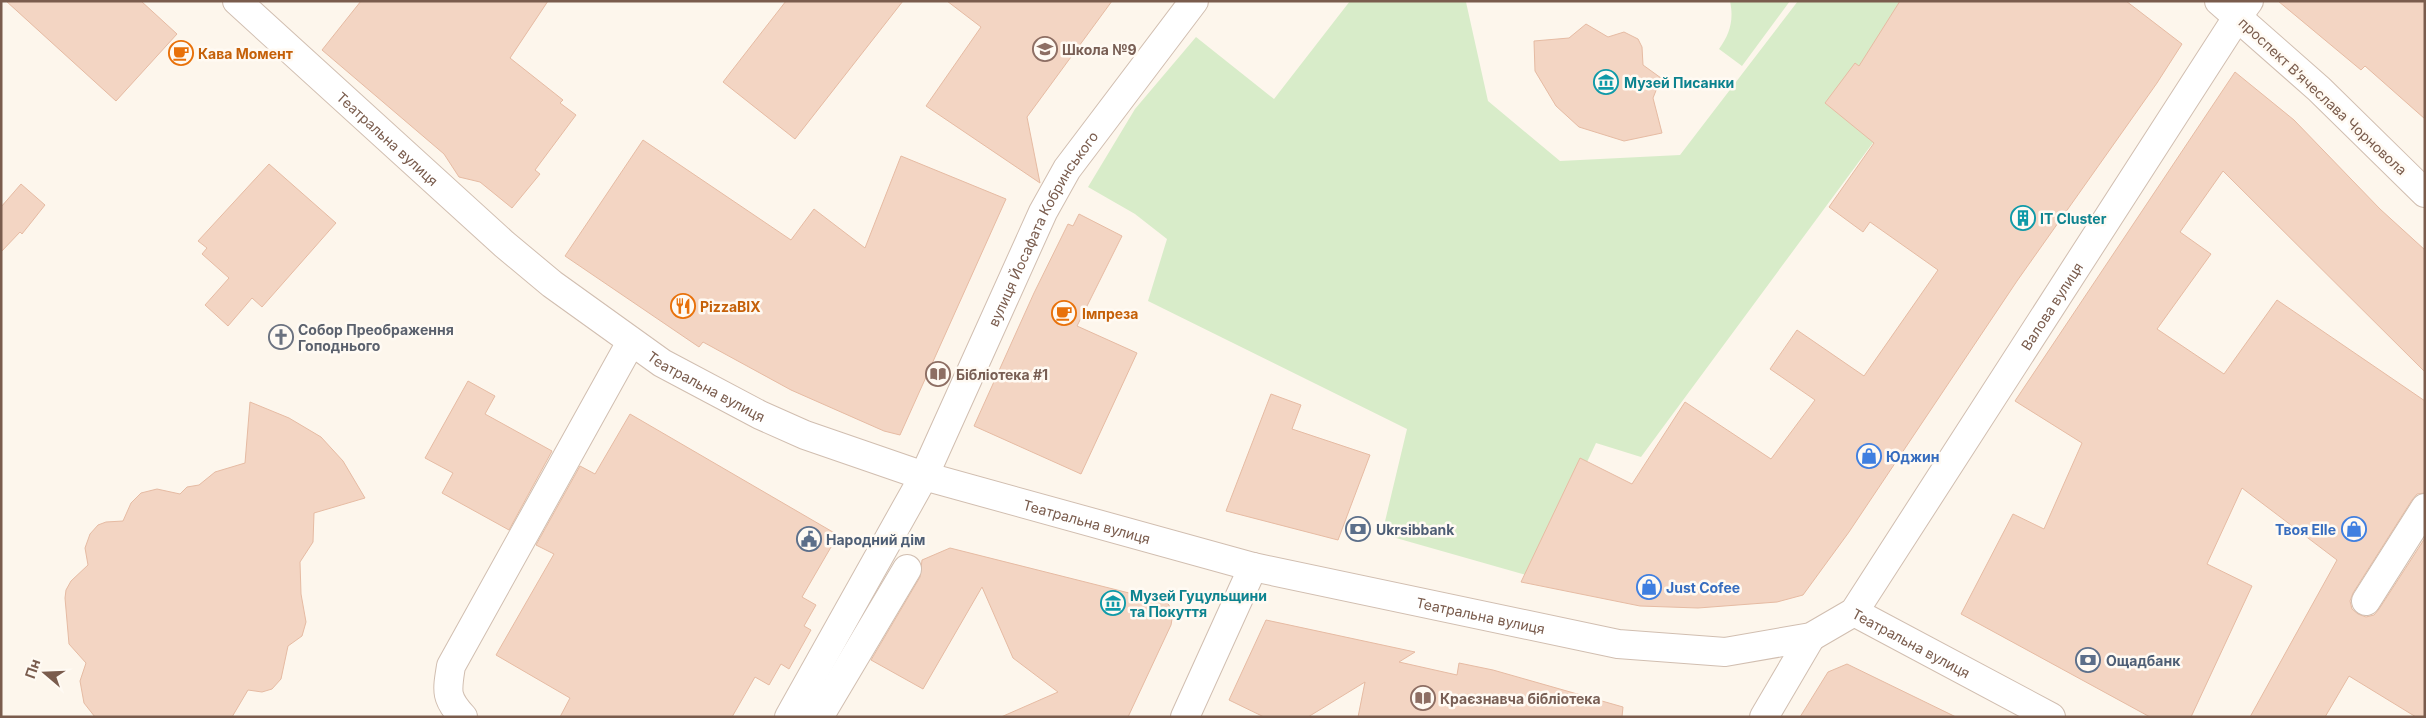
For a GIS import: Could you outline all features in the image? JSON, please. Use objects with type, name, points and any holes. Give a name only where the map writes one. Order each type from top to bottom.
[{"type":"street","name":"Театральна вулиця","points":[[237,1],[504,244],[552,284],[662,363],[760,415],[805,435],[924,476],[1253,567],[1618,644],[1725,652],[1812,637],[1854,612],[2051,717]]},
{"type":"street","name":"вулиця Йосафата Кобринського","points":[[789,717],[924,476],[1043,212],[1067,169],[1194,1]]},
{"type":"street","name":"проспект Вʼячеслава Чорновола","points":[[2235,6],[2425,193]]},
{"type":"street","name":"Валова вулиця","points":[[1854,612],[2235,6]]},
{"type":"street","points":[[458,715],[450,703],[448,685],[451,666],[631,342]]},
{"type":"street","points":[[2366,601],[2425,508]]},
{"type":"street","points":[[1185,717],[1253,567]]},
{"type":"street","points":[[819,717],[907,569]]},
{"type":"street","points":[[1764,717],[1812,637]]},
{"type":"green space","points":[[1350,1],[1466,2],[1488,101],[1560,161],[1680,155],[1798,1],[1942,1],[1965,18],[1641,457],[1596,443],[1533,577],[1382,534],[1407,429],[1148,301],[1167,239],[1135,214],[1088,187],[1135,109],[1196,37],[1274,99]]},
{"type":"green space","points":[[1730,1],[1790,1],[1742,66],[1719,49],[1730,27],[1732,14]]},
{"type":"building","points":[[6,1],[141,1],[177,34],[116,101]]},
{"type":"building","points":[[361,1],[548,1],[510,58],[563,100],[560,103],[576,115],[535,170],[540,174],[512,208],[480,182],[459,177],[444,154],[322,50]]},
{"type":"building","points":[[786,1],[903,1],[795,139],[723,82]]},
{"type":"building","points":[[947,1],[1112,1],[1027,117],[1040,183],[926,106],[981,27]]},
{"type":"building","points":[[1900,1],[2126,1],[2182,44],[2157,83],[2017,281],[1849,532],[1803,595],[1777,602],[1698,608],[1640,606],[1521,582],[1580,458],[1632,484],[1685,402],[1771,459],[1815,400],[1770,369],[1797,330],[1864,376],[1938,270],[1870,222],[1863,232],[1829,207],[1874,143],[1825,103],[1855,63],[1859,66]]},
{"type":"building","points":[[2278,1],[2425,1],[2425,119],[2365,66],[2361,70]]},
{"type":"building","name":"Музей Писанки","points":[[1586,24],[1608,37],[1624,32],[1638,39],[1642,47],[1643,65],[1661,78],[1653,98],[1662,133],[1624,141],[1579,127],[1556,106],[1535,71],[1534,41],[1569,38]]},
{"type":"building","points":[[2235,72],[2294,120],[2380,209],[2425,250],[2425,372],[2223,171],[2180,232],[2211,254],[2157,329],[2224,374],[2277,300],[2425,401],[2425,493],[2417,494],[2412,500],[2353,593],[2350,601],[2352,609],[2358,614],[2366,617],[2374,615],[2425,538],[2425,717],[2416,717],[2349,676],[2325,717],[2250,717],[2337,560],[2242,488],[2207,564],[2252,586],[2191,717],[2150,717],[1961,614],[2013,514],[2044,529],[2082,443],[2015,401]]},
{"type":"building","points":[[643,140],[791,240],[814,209],[865,248],[901,156],[1006,199],[900,435],[884,431],[791,390],[703,342],[699,347],[565,256]]},
{"type":"building","points":[[269,164],[336,223],[262,307],[252,298],[228,326],[205,305],[229,278],[202,254],[207,248],[198,241]]},
{"type":"building","points":[[21,184],[45,205],[22,234],[20,232],[1,252],[1,207]]},
{"type":"building","points":[[1079,214],[1122,236],[1077,326],[1137,353],[1081,474],[974,426],[1034,293],[1068,224],[1073,226]]},
{"type":"building","points":[[468,381],[495,396],[485,414],[552,451],[509,530],[442,493],[453,473],[425,458]]},
{"type":"building","points":[[1271,394],[1301,405],[1292,429],[1370,455],[1338,540],[1226,511]]},
{"type":"building","points":[[250,402],[289,418],[321,437],[343,461],[365,498],[314,513],[313,542],[300,562],[301,594],[306,622],[302,636],[288,646],[281,679],[272,689],[262,692],[248,690],[232,717],[95,717],[84,703],[80,681],[86,663],[69,644],[65,598],[66,590],[71,581],[88,565],[85,548],[90,534],[98,525],[106,522],[123,521],[131,503],[141,493],[157,489],[180,494],[187,487],[199,485],[215,472],[245,463]]},
{"type":"building","points":[[630,414],[838,535],[802,597],[816,605],[804,626],[811,630],[789,669],[781,664],[769,685],[755,677],[732,717],[560,717],[570,698],[496,655],[554,554],[536,545],[580,466],[595,474]]},
{"type":"building","points":[[950,548],[1133,594],[1159,596],[1169,605],[1172,619],[1171,625],[1128,717],[1001,717],[1058,692],[1013,658],[982,587],[923,689],[871,660],[920,577],[922,560]]},
{"type":"building","points":[[1266,620],[1415,652],[1399,662],[1457,675],[1459,663],[1493,670],[1623,707],[1622,717],[1358,717],[1365,682],[1308,717],[1264,717],[1229,700]]},
{"type":"building","points":[[1847,664],[1956,717],[1800,717],[1828,672]]},
{"type":"place","name":"Школа №9","points":[[1045,49]]},
{"type":"place","name":"Кава Момент","points":[[181,53]]},
{"type":"place","name":"Музей Писанки","points":[[1606,82]]},
{"type":"place","name":"IT Cluster","points":[[2023,218]]},
{"type":"place","name":"PizzaBIX","points":[[683,306]]},
{"type":"place","name":"Імпреза","points":[[1064,313]]},
{"type":"place","name":"Собор Преображення Гоподнього","points":[[281,337]]},
{"type":"place","name":"Бібліотека #1","points":[[938,374]]},
{"type":"place","name":"Юджин","points":[[1869,456]]},
{"type":"place","name":"Ukrsibbank","points":[[1358,529]]},
{"type":"place","name":"Твоя Elle","points":[[2354,529]]},
{"type":"place","name":"Народний дім","points":[[809,539]]},
{"type":"place","name":"Just Cofee","points":[[1649,587]]},
{"type":"place","name":"Музей Гуцульщини та Покуття","points":[[1113,603]]},
{"type":"place","name":"Ощадбанк","points":[[2088,660]]},
{"type":"place","name":"Краєзнавча бібліотека","points":[[1423,698]]}]
